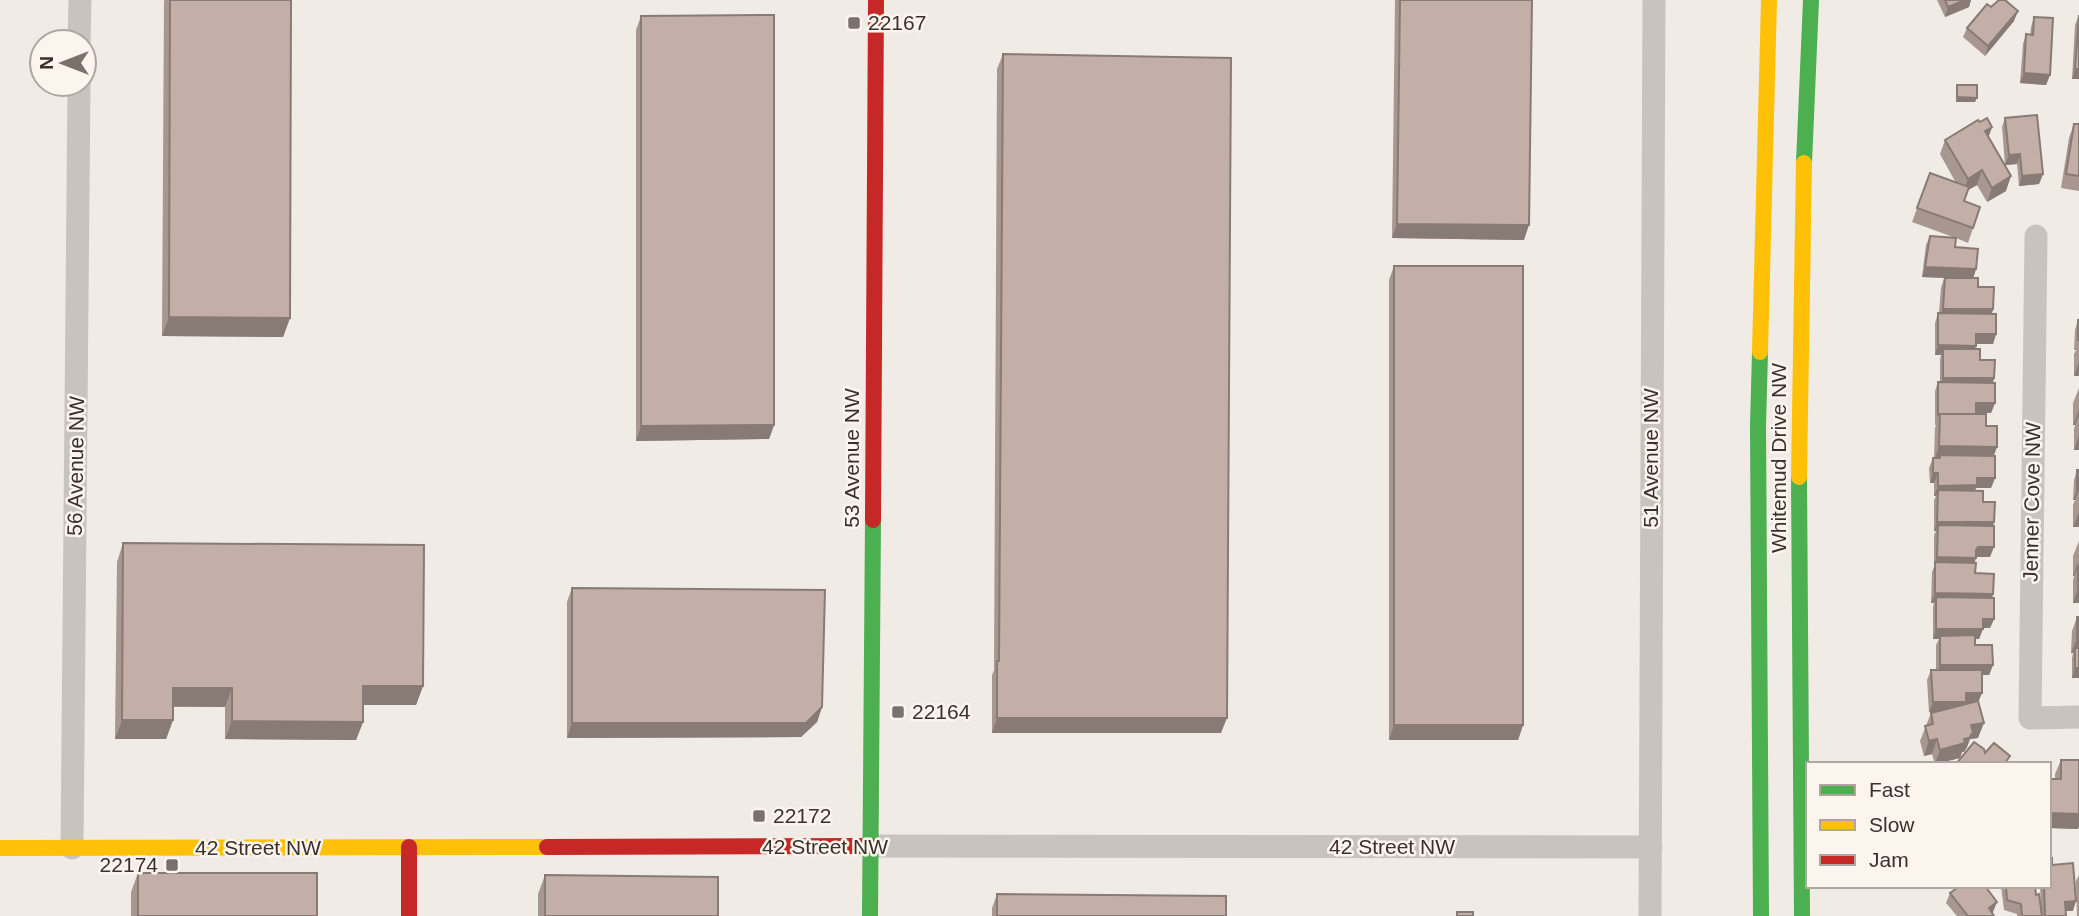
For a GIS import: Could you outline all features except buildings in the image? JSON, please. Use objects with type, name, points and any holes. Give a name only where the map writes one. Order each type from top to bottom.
[{"type":"main road","name":"53 Avenue NW","points":[[870,916],[876,0]]},
{"type":"main road","name":"Whitemud Drive NW","points":[[1761,916],[1758,426],[1769,0]]},
{"type":"main road","name":"Whitemud Drive NW","points":[[1802,916],[1800,429],[1809,38],[1813,0]]},
{"type":"main road","name":"42 Street NW","points":[[0,848],[870,846]]},
{"type":"main road","points":[[409,847],[409,916]]},
{"type":"street","points":[[79,28],[80,0]]},
{"type":"street","name":"51 Avenue NW","points":[[1650,916],[1654,0]]},
{"type":"street","name":"56 Avenue NW","points":[[72,848],[79,98]]},
{"type":"street","name":"Jenner Cove NW","points":[[2036,236],[2030,718],[2079,717]]},
{"type":"street","name":"42 Street NW","points":[[870,846],[1651,847]]},
{"type":"traffic: fast","points":[[1804,163],[1811,0]]},
{"type":"traffic: fast","points":[[1760,352],[1758,426],[1761,916]]},
{"type":"traffic: fast","points":[[1799,477],[1802,916]]},
{"type":"traffic: fast","points":[[870,916],[873,520]]},
{"type":"traffic: slow","points":[[1760,352],[1769,0]]},
{"type":"traffic: slow","points":[[1799,477],[1804,163]]},
{"type":"traffic: slow","points":[[0,848],[547,847]]},
{"type":"traffic: jam","points":[[873,520],[876,0]]},
{"type":"traffic: jam","points":[[547,847],[870,846]]},
{"type":"traffic: jam","points":[[409,847],[409,916]]},
{"type":"place","name":"22167","points":[[854,23]]},
{"type":"place","name":"22164","points":[[898,712]]},
{"type":"place","name":"22172","points":[[759,816]]},
{"type":"place","name":"22174","points":[[172,865]]}]
